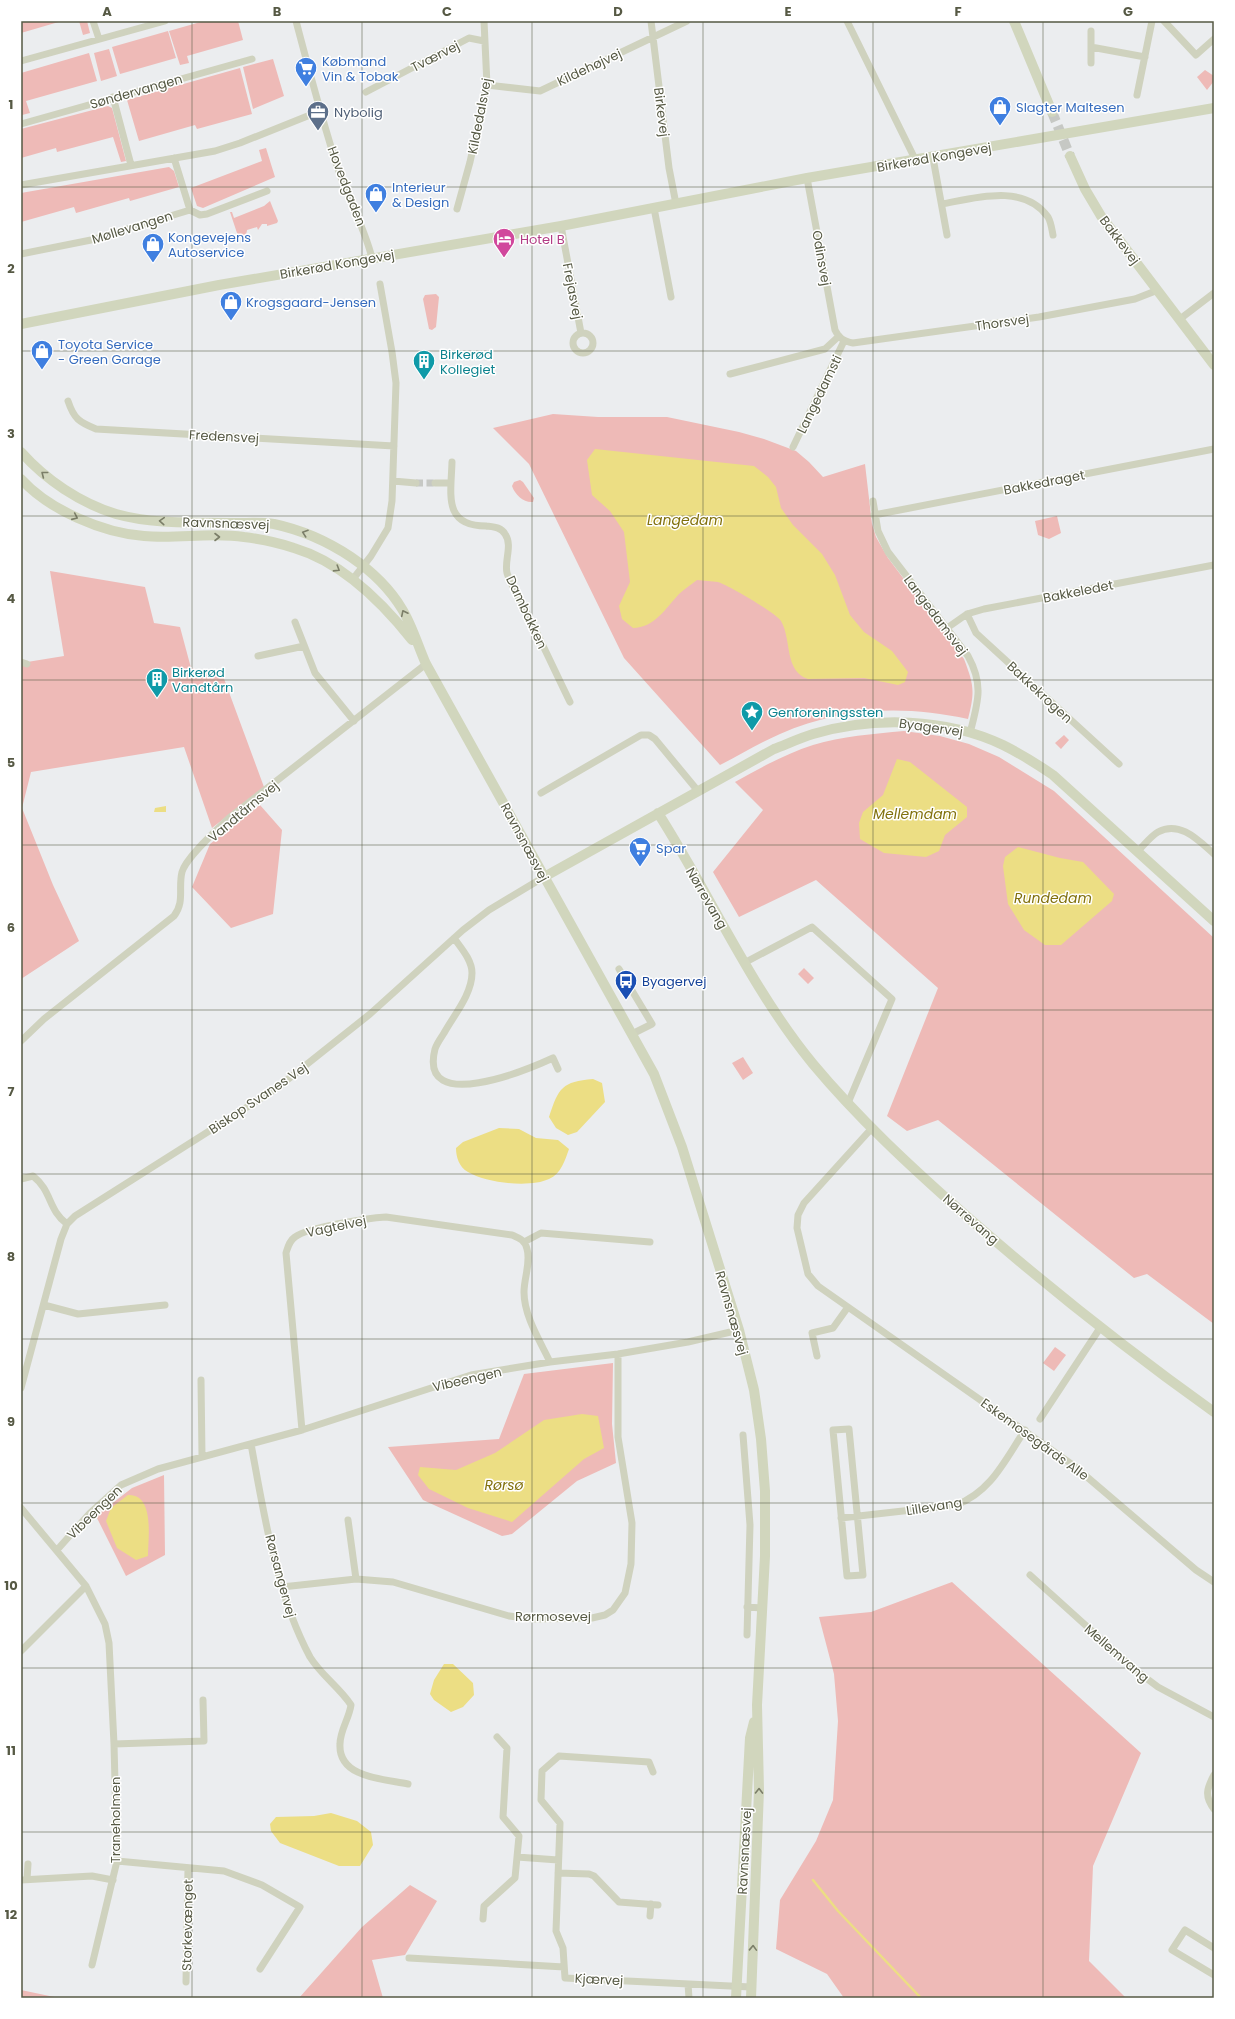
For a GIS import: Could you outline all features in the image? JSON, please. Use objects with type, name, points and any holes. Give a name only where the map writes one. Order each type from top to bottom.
[{"type":"main road","points":[[1014,21],[1052,112]]},
{"type":"main road","name":"Birkerød Kongevej","points":[[21,324],[219,285],[561,226],[807,178],[916,161],[1214,108]]},
{"type":"main road","name":"Bakkevej","points":[[1070,156],[1085,189],[1098,211],[1214,365]]},
{"type":"main road","name":"Ravnsnæsvej","points":[[21,452],[34,466],[62,488],[89,504],[116,514],[164,521],[272,524],[306,533],[334,545],[364,566],[402,609],[426,664],[654,1074],[682,1147],[739,1330],[754,1390],[761,1439],[765,1483],[765,1556],[757,1705],[759,1790],[751,1998]]},
{"type":"main road","name":"Ravnsnæsvej","points":[[21,478],[48,501],[72,516],[102,527],[144,536],[244,537],[295,548],[334,567],[353,579],[393,616],[419,649]]},
{"type":"main road","name":"Byagervej","points":[[544,877],[774,749],[813,734],[846,726],[905,722],[935,725],[970,733],[1002,744],[1028,758],[1053,775],[1214,921]]},
{"type":"main road","name":"Nørrevang","points":[[658,813],[744,963],[783,1023],[813,1063],[848,1103],[937,1190],[995,1241],[1100,1328],[1214,1412]]},
{"type":"main road","name":"Ravnsnæsvej","points":[[736,1998],[750,1738],[757,1705]]},
{"type":"street","points":[[93,21],[99,39]]},
{"type":"street","points":[[21,61],[165,21]]},
{"type":"street","name":"Hovedgaden","points":[[296,21],[320,111],[338,170],[366,233],[372,258]]},
{"type":"street","name":"Kildedalsvej","points":[[457,209],[470,162],[487,85],[484,21]]},
{"type":"street","name":"Birkevej","points":[[651,21],[669,168],[676,204]]},
{"type":"street","name":"Kildehøjvej","points":[[487,85],[540,91],[687,21]]},
{"type":"street","points":[[847,21],[916,161]]},
{"type":"street","points":[[1136,95],[1152,21]]},
{"type":"street","points":[[1164,21],[1196,55],[1214,39]]},
{"type":"street","points":[[1091,31],[1091,63]]},
{"type":"street","name":"Tværvej","points":[[366,92],[469,38],[484,41]]},
{"type":"street","points":[[1091,47],[1145,57]]},
{"type":"street","name":"Søndervangen","points":[[21,124],[252,59]]},
{"type":"street","points":[[113,97],[131,165]]},
{"type":"street","points":[[21,185],[215,151],[240,143],[320,111]]},
{"type":"street","name":"Møllevangen","points":[[21,254],[91,240],[190,210],[174,158]]},
{"type":"street","points":[[933,158],[947,235]]},
{"type":"street","name":"Odinsvej","points":[[807,178],[834,322],[841,339]]},
{"type":"street","points":[[190,210],[200,215],[207,214],[267,191]]},
{"type":"street","points":[[942,204],[991,194],[1008,196],[1031,202],[1049,218],[1053,235]]},
{"type":"street","points":[[654,208],[671,297]]},
{"type":"street","name":"Frejasvej","points":[[561,226],[581,333]]},
{"type":"street","points":[[353,579],[364,566],[388,528],[393,481],[396,383],[380,284]]},
{"type":"street","name":"Thorsvej","points":[[841,339],[853,343],[1039,318],[1135,300],[1158,290]]},
{"type":"street","points":[[1180,319],[1214,293]]},
{"type":"street","points":[[730,374],[825,349],[841,339]]},
{"type":"street","name":"Langedamsti","points":[[793,447],[841,339]]},
{"type":"street","name":"Fredensvej","points":[[68,401],[72,413],[81,423],[96,429],[394,446]]},
{"type":"street","name":"Bakkedraget","points":[[874,515],[1214,449]]},
{"type":"street","name":"Dambakken","points":[[452,462],[451,483],[454,512],[459,519],[474,526],[494,527],[505,534],[508,539],[507,572],[570,702]]},
{"type":"street","points":[[393,481],[416,482]]},
{"type":"street","points":[[435,482],[451,483]]},
{"type":"street","name":"Langedamsvej","points":[[873,501],[874,515],[878,531],[888,552],[968,656],[975,670],[979,684],[978,701],[970,733]]},
{"type":"street","name":"Bakkeledet","points":[[947,628],[967,614],[984,609],[1214,565]]},
{"type":"street","name":"Bakkekrogen","points":[[967,614],[976,633],[1119,764]]},
{"type":"street","points":[[295,622],[315,673],[354,722]]},
{"type":"street","points":[[258,656],[304,646]]},
{"type":"street","name":"Vandtårnsvej","points":[[21,1041],[44,1019],[174,916],[181,903],[182,870],[213,833],[229,818],[354,722],[426,664]]},
{"type":"street","points":[[541,793],[641,735],[649,735],[655,739],[698,791]]},
{"type":"street","points":[[1138,851],[1158,832],[1171,828],[1194,835],[1214,854]]},
{"type":"street","name":"Biskop Svanes Vej","points":[[67,1224],[75,1216],[277,1088],[370,1014],[454,938],[489,910],[544,877]]},
{"type":"street","points":[[744,963],[812,928],[892,999],[848,1103]]},
{"type":"street","points":[[454,938],[471,964],[471,983],[467,994],[436,1048],[434,1061],[436,1072],[448,1083],[458,1085],[500,1079],[529,1069],[553,1058],[558,1069]]},
{"type":"street","points":[[619,969],[652,1024],[632,1034]]},
{"type":"street","name":"Eskemosegårds Alle","points":[[872,1128],[804,1203],[798,1216],[797,1228],[808,1274],[818,1286],[1073,1465],[1196,1570],[1214,1582]]},
{"type":"street","points":[[21,1179],[32,1176],[42,1183],[58,1218],[67,1224],[61,1239],[21,1388]]},
{"type":"street","name":"Vagtelvej","points":[[302,1430],[286,1253],[290,1242],[294,1238],[301,1233],[367,1218],[386,1217],[512,1235],[524,1242]]},
{"type":"street","points":[[550,1362],[526,1306],[524,1292],[528,1255],[524,1242],[541,1233],[650,1242]]},
{"type":"street","points":[[44,1305],[78,1314],[165,1305]]},
{"type":"street","points":[[817,1356],[812,1333],[833,1328],[848,1307]]},
{"type":"street","points":[[1040,1419],[1100,1328]]},
{"type":"street","name":"Vibeengen","points":[[57,1550],[90,1513],[121,1485],[158,1468],[302,1430],[471,1375],[550,1362],[618,1354],[688,1342],[739,1330]]},
{"type":"street","name":"Rørmosevej","points":[[282,1587],[356,1579],[393,1582],[509,1616],[534,1619],[592,1618],[605,1615],[613,1610],[625,1593],[631,1564],[632,1522],[618,1437],[618,1354]]},
{"type":"street","points":[[201,1380],[202,1456]]},
{"type":"street","points":[[849,1429],[857,1516],[863,1575],[847,1576],[833,1430],[849,1429]]},
{"type":"street","name":"Lillevang","points":[[841,1518],[956,1505],[968,1501],[979,1494],[989,1484],[1025,1430]]},
{"type":"street","points":[[743,1435],[750,1525],[747,1636]]},
{"type":"street","name":"Rørsangervej","points":[[251,1444],[259,1490],[282,1587],[296,1629],[312,1659],[351,1705],[350,1715],[341,1734],[339,1745],[343,1759],[350,1768],[360,1774],[408,1784]]},
{"type":"street","name":"Traneholmen","points":[[21,1508],[86,1586],[105,1624],[109,1643],[114,1744],[117,1861],[92,1965]]},
{"type":"street","points":[[348,1520],[356,1579]]},
{"type":"street","name":"Mellemvang","points":[[1030,1575],[1134,1669],[1158,1686],[1214,1717]]},
{"type":"street","points":[[21,1651],[86,1586]]},
{"type":"street","points":[[747,1607],[762,1608]]},
{"type":"street","points":[[114,1744],[204,1741],[203,1700]]},
{"type":"street","points":[[483,1919],[484,1906],[515,1878],[519,1836],[502,1817],[507,1748],[497,1738]]},
{"type":"street","points":[[564,1967],[563,1948],[556,1931],[560,1823],[541,1800],[542,1771],[559,1756],[649,1762],[653,1772]]},
{"type":"street","points":[[1214,1775],[1207,1787],[1207,1799],[1214,1809]]},
{"type":"street","points":[[517,1857],[558,1860]]},
{"type":"street","name":"Storkevænget","points":[[117,1861],[224,1871],[242,1876],[262,1885],[300,1907],[260,1969]]},
{"type":"street","points":[[28,1864],[24,1880],[92,1876],[113,1880]]},
{"type":"street","name":"Storkevænget","points":[[186,1982],[188,1868]]},
{"type":"street","points":[[558,1873],[588,1874],[594,1876],[619,1902],[654,1904],[650,1916]]},
{"type":"street","points":[[1214,1948],[1185,1930],[1172,1950],[1214,1975]]},
{"type":"street","name":"Kjærvej","points":[[409,1958],[564,1967],[565,1978],[751,1987]]},
{"type":"street","points":[[688,1984],[689,1998]]},
{"type":"shaded area","points":[[21,21],[62,21],[21,33]]},
{"type":"shaded area","points":[[79,21],[87,21],[90,33],[83,35]]},
{"type":"shaded area","points":[[204,21],[238,21],[243,40],[187,56],[189,63],[180,65],[169,31]]},
{"type":"shaded area","points":[[168,31],[176,58],[120,74],[112,47]]},
{"type":"shaded area","points":[[109,49],[117,76],[101,81],[94,53]]},
{"type":"shaded area","points":[[89,53],[97,81],[26,101],[30,113],[22,115],[21,73]]},
{"type":"shaded area","points":[[273,59],[284,96],[253,109],[243,67]]},
{"type":"shaded area","points":[[240,68],[252,114],[197,129],[195,125],[139,141],[127,100]]},
{"type":"shaded area","points":[[1205,70],[1214,76],[1214,81],[1207,90],[1197,77]]},
{"type":"shaded area","points":[[108,106],[112,108],[126,161],[121,162],[113,137],[57,152],[56,148],[21,158],[21,129]]},
{"type":"shaded area","points":[[266,148],[275,177],[203,208],[197,206],[191,188],[262,161],[259,150]]},
{"type":"shaded area","points":[[169,167],[174,171],[179,187],[130,201],[129,198],[76,213],[74,207],[21,222],[21,193]]},
{"type":"shaded area","points":[[270,201],[278,221],[277,223],[267,226],[267,224],[262,224],[258,230],[257,227],[247,230],[246,235],[238,236],[230,212],[232,212],[234,218],[264,206]]},
{"type":"shaded area","points":[[436,294],[439,297],[436,327],[432,330],[429,329],[423,299],[425,295]]},
{"type":"shaded area","points":[[553,414],[598,417],[667,417],[739,432],[764,439],[796,451],[823,477],[865,464],[872,524],[876,537],[888,558],[964,659],[972,682],[972,702],[968,719],[897,710],[873,711],[826,718],[780,734],[720,765],[624,658],[529,464],[493,428]]},
{"type":"shaded area","points":[[520,480],[534,498],[533,502],[523,500],[513,489],[512,486],[514,482]]},
{"type":"shaded area","points":[[1057,516],[1061,533],[1049,539],[1038,535],[1035,521]]},
{"type":"shaded area","points":[[50,571],[145,587],[154,623],[180,627],[191,668],[223,676],[264,787],[212,828],[184,747],[31,772],[22,808],[53,885],[79,941],[21,979],[21,663],[64,656]]},
{"type":"shaded area","points":[[904,731],[940,736],[969,744],[999,757],[1054,791],[1214,938],[1214,1324],[1147,1274],[1134,1278],[938,1120],[907,1131],[887,1116],[938,988],[816,880],[739,917],[713,872],[763,810],[735,782],[783,757],[813,745],[846,737]]},
{"type":"shaded area","points":[[1064,735],[1069,740],[1061,749],[1055,743]]},
{"type":"shaded area","points":[[260,805],[282,830],[273,914],[231,928],[192,887],[210,844]]},
{"type":"shaded area","points":[[804,968],[814,978],[808,984],[798,974]]},
{"type":"shaded area","points":[[743,1057],[753,1073],[743,1080],[732,1063]]},
{"type":"shaded area","points":[[1055,1347],[1066,1355],[1054,1371],[1043,1363]]},
{"type":"shaded area","points":[[613,1363],[612,1424],[616,1463],[577,1481],[512,1534],[502,1536],[423,1500],[388,1447],[499,1439],[524,1374]]},
{"type":"shaded area","points":[[164,1475],[165,1555],[126,1576],[96,1516],[132,1488]]},
{"type":"shaded area","points":[[952,1582],[1141,1753],[1093,1866],[1089,1961],[1126,1998],[844,1998],[827,1974],[776,1949],[780,1900],[816,1841],[833,1800],[838,1721],[834,1674],[819,1617],[871,1612]]},
{"type":"shaded area","points":[[410,1885],[437,1901],[405,1955],[372,1960],[383,1998],[299,1998],[362,1927]]},
{"type":"shaded area","points":[[21,1990],[59,1998],[21,1998]]},
{"type":"water","name":"Langedam","points":[[595,449],[754,466],[768,477],[776,487],[781,508],[793,525],[822,554],[835,575],[850,615],[864,632],[892,651],[908,672],[905,682],[898,685],[864,678],[808,679],[800,675],[792,662],[781,621],[751,600],[718,582],[697,580],[683,590],[653,621],[647,625],[633,628],[622,619],[619,606],[630,582],[624,532],[610,511],[592,495],[587,460]]},
{"type":"water","name":"Mellemdam","points":[[897,759],[910,762],[967,807],[967,817],[945,835],[939,851],[926,857],[884,853],[860,839],[859,823],[863,812],[883,795]]},
{"type":"water","points":[[166,806],[166,812],[154,812],[155,808]]},
{"type":"water","name":"Rundedam","points":[[1018,847],[1060,858],[1083,862],[1114,894],[1112,901],[1061,945],[1045,945],[1024,930],[1008,904],[1003,866],[1005,857]]},
{"type":"water","points":[[593,1079],[602,1083],[605,1102],[577,1132],[568,1135],[556,1128],[549,1117],[559,1093],[568,1084]]},
{"type":"water","points":[[499,1128],[519,1129],[536,1138],[558,1140],[569,1149],[560,1170],[553,1177],[541,1182],[520,1184],[486,1179],[465,1170],[459,1162],[456,1148],[463,1142]]},
{"type":"water","name":"Rørsø","points":[[582,1414],[598,1416],[604,1448],[584,1459],[512,1522],[468,1508],[429,1489],[418,1475],[420,1467],[456,1470],[495,1453],[544,1420]]},
{"type":"water","points":[[128,1495],[137,1497],[143,1502],[148,1518],[148,1556],[136,1560],[117,1548],[106,1521],[111,1508]]},
{"type":"water","points":[[444,1664],[453,1664],[473,1683],[474,1695],[463,1707],[451,1712],[434,1700],[430,1694],[434,1680]]},
{"type":"water","points":[[331,1813],[357,1821],[371,1832],[373,1845],[360,1866],[339,1866],[280,1843],[271,1831],[270,1824],[276,1817],[314,1816]]},
{"type":"waterway","points":[[813,1880],[838,1911],[921,1998]]},
{"type":"tunnel","points":[[1052,112],[1070,156]]},
{"type":"tunnel","points":[[416,483],[435,483]]},
{"type":"place","name":"Købmand Vin & Tobak","points":[[306,88]]},
{"type":"place","name":"Slagter Maltesen","points":[[1000,126]]},
{"type":"place","name":"Nybolig","points":[[318,132]]},
{"type":"place","name":"Interieur & Design","points":[[376,214]]},
{"type":"place","name":"Hotel B","points":[[504,258]]},
{"type":"place","name":"Kongevejens Autoservice","points":[[153,264]]},
{"type":"place","name":"Krogsgaard-Jensen","points":[[231,322]]},
{"type":"place","name":"Toyota Service - Green Garage","points":[[42,370]]},
{"type":"place","name":"Birkerød Kollegiet","points":[[424,380]]},
{"type":"place","name":"Birkerød Vandtårn","points":[[157,698]]},
{"type":"place","name":"Genforeningssten","points":[[752,732]]},
{"type":"place","name":"Spar","points":[[640,868]]},
{"type":"place","name":"Byagervej","points":[[626,1000]]}]
